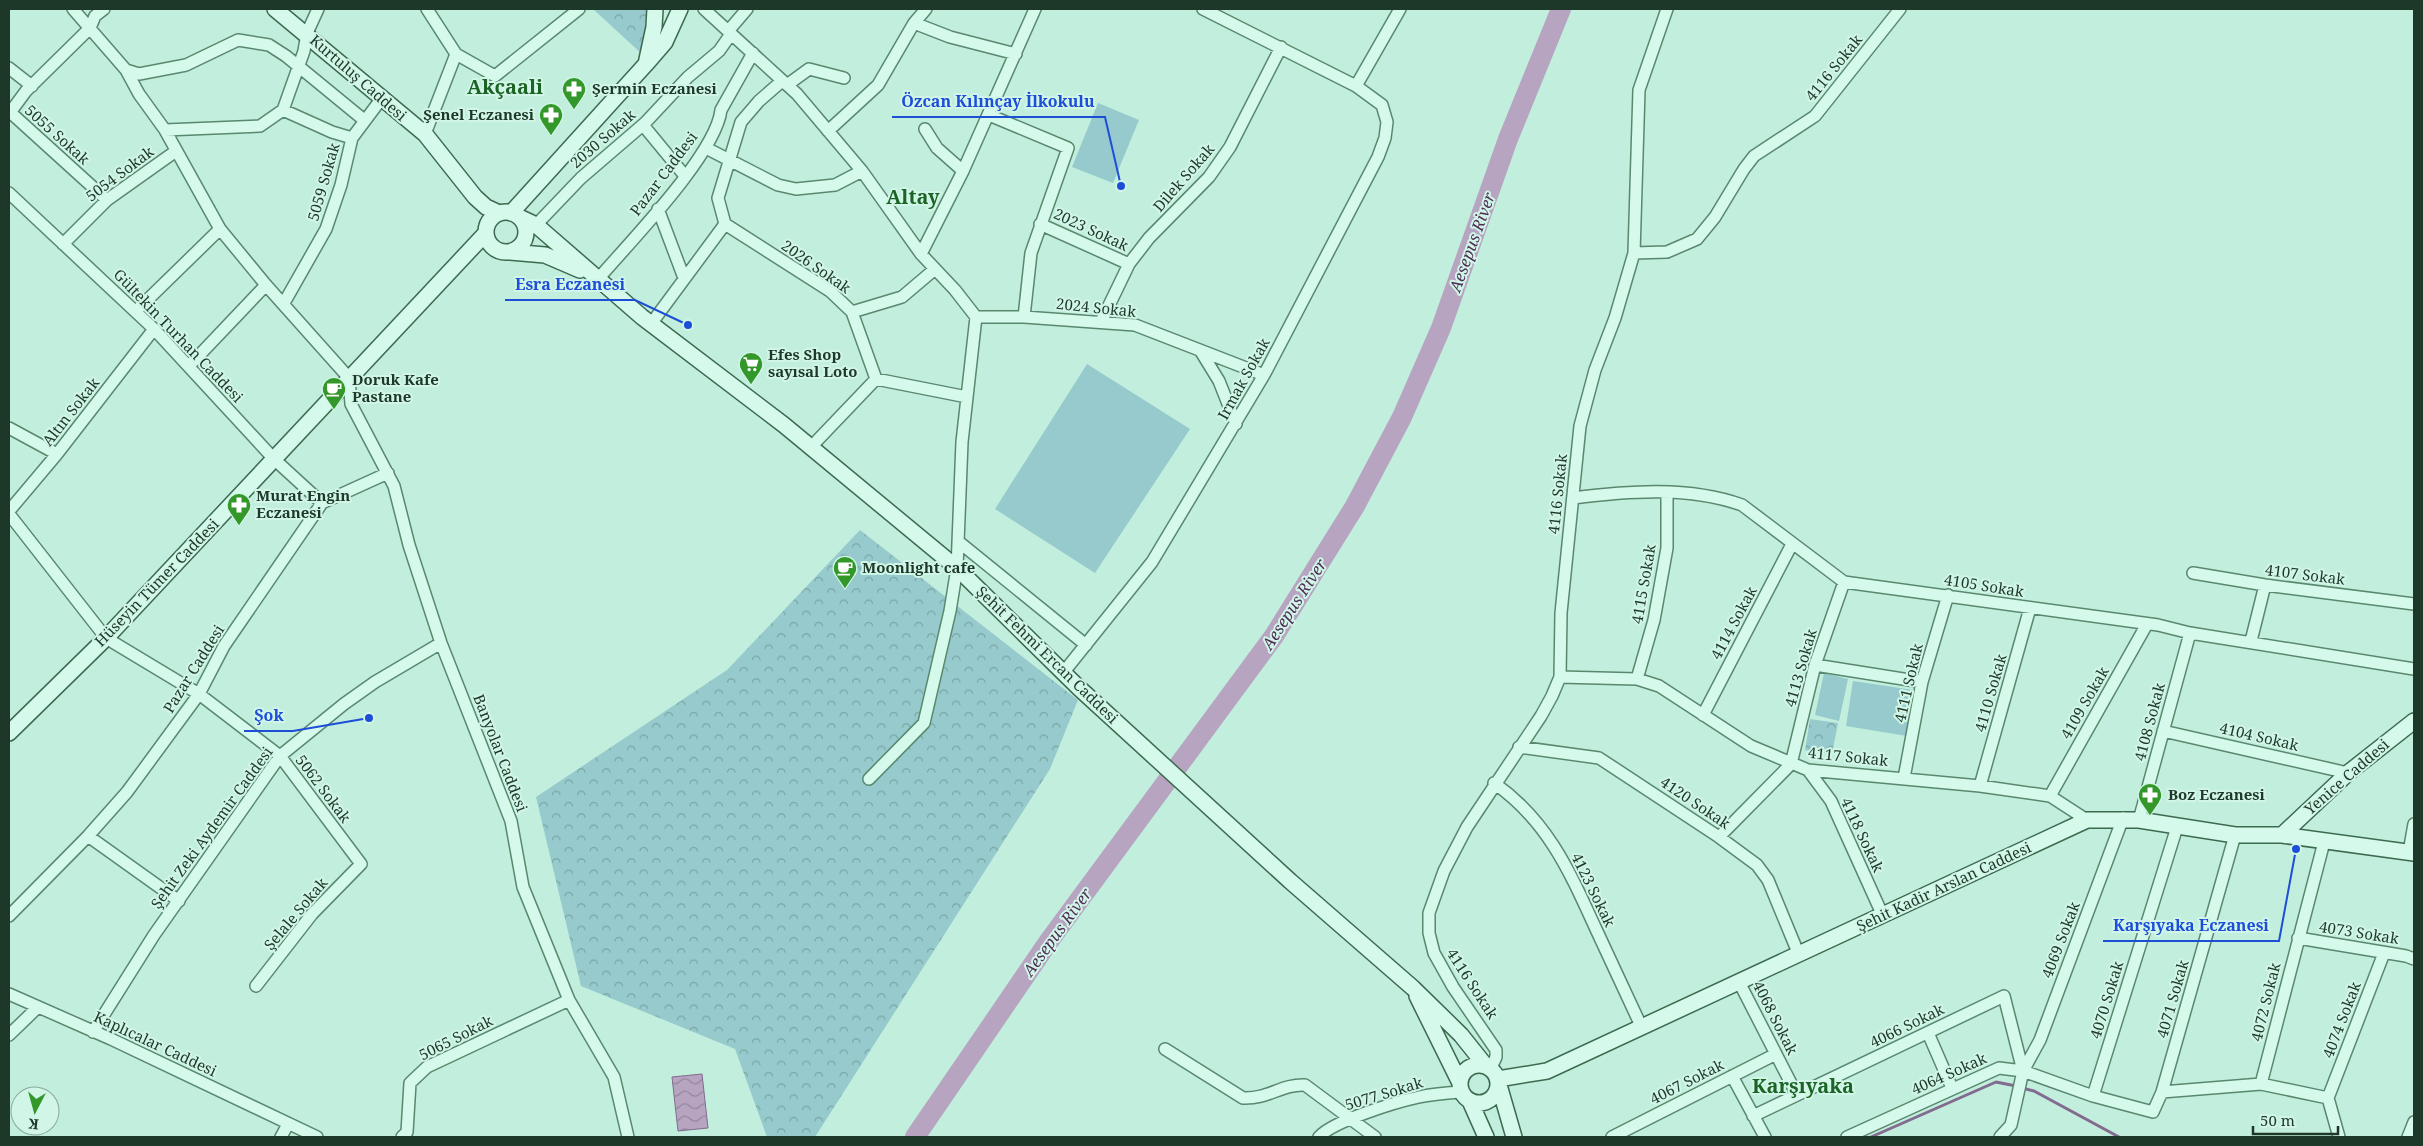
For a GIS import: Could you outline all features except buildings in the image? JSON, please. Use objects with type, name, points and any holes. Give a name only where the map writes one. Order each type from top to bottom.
[{"type":"main road","name":"Kurtuluş Caddesi","points":[[275,9],[425,134],[475,197],[486,206],[510,214]]},
{"type":"main road","points":[[646,64],[654,27],[655,9]]},
{"type":"main road","points":[[510,214],[525,226],[525,239],[522,245],[504,251],[488,240],[486,233],[490,220],[510,214],[646,64],[665,42],[680,9]]},
{"type":"main road","name":"Şehit Fehmi Ercan Caddesi","points":[[510,214],[536,225],[651,324],[811,447],[957,568],[1079,688],[1290,880],[1413,988],[1461,1035],[1493,1074]]},
{"type":"main road","name":"Hüseyin Tümer Caddesi","points":[[9,733],[106,638],[486,233]]},
{"type":"main road","name":"Şehit Fehmi Ercan Caddesi","points":[[454,266],[477,256],[504,251],[545,255],[598,279]]},
{"type":"main road","name":"Yenice Caddesi","points":[[2282,835],[2348,773],[2414,721]]},
{"type":"main road","name":"Şehit Kadir Arslan Caddesi","points":[[1493,1074],[1547,1071],[2087,820],[2123,818],[2235,835],[2282,835],[2412,853]]},
{"type":"main road","name":"Şehit Fehmi Ercan Caddesi","points":[[1413,988],[1486,1137]]},
{"type":"main road","points":[[1472,1066],[1493,1074],[1497,1091],[1489,1101],[1482,1103],[1464,1092],[1463,1074],[1467,1069],[1472,1066]]},
{"type":"main road","points":[[1493,1074],[1514,1137]]},
{"type":"street","points":[[73,9],[126,70],[139,94],[165,130],[220,230],[348,378]]},
{"type":"street","points":[[9,113],[32,86],[90,28],[95,16],[104,9]]},
{"type":"street","points":[[165,130],[260,126],[284,110],[299,67],[307,34],[318,9]]},
{"type":"street","points":[[427,9],[456,54],[496,76],[579,9]]},
{"type":"street","points":[[704,9],[784,83],[828,131],[862,171],[921,254],[955,290],[976,317],[962,442],[957,568],[950,611],[924,723],[869,779]]},
{"type":"street","name":"2030 Sokak","points":[[536,225],[581,178],[643,125],[688,77],[719,51],[747,9]]},
{"type":"street","points":[[828,131],[878,85],[914,23],[926,9]]},
{"type":"street","points":[[921,254],[964,171],[1035,9]]},
{"type":"street","name":"Irmak Sokak","points":[[1063,673],[1152,562],[1236,424],[1264,375],[1374,166],[1385,138],[1387,122],[1382,105],[1356,86],[1204,9]]},
{"type":"street","points":[[1356,86],[1400,9]]},
{"type":"street","points":[[1634,253],[1638,90],[1667,9]]},
{"type":"street","name":"4116 Sokak","points":[[1493,1074],[1496,1050],[1453,987],[1434,953],[1429,933],[1429,913],[1444,870],[1494,783],[1552,696],[1560,676],[1561,613],[1580,426],[1595,370],[1615,318],[1634,253],[1667,252],[1697,239],[1715,217],[1754,156],[1815,116],[1900,9]]},
{"type":"street","points":[[914,23],[950,37],[1016,54]]},
{"type":"street","points":[[126,70],[139,74],[186,66],[238,40],[269,45],[364,120]]},
{"type":"street","name":"Dilek Sokak","points":[[1101,322],[1118,283],[1129,264],[1149,238],[1208,176],[1230,147],[1281,47]]},
{"type":"street","name":"Pazar Caddesi","points":[[598,279],[658,209],[706,148],[720,118],[720,110],[753,53]]},
{"type":"street","points":[[425,134],[456,54]]},
{"type":"street","points":[[9,68],[32,86]]},
{"type":"street","points":[[651,324],[725,224],[718,198],[741,122],[759,101],[784,83],[810,69],[844,78]]},
{"type":"street","name":"5059 Sokak","points":[[284,303],[326,230],[341,185],[352,138],[382,98]]},
{"type":"street","points":[[284,110],[332,132],[352,138]]},
{"type":"street","name":"5055 Sokak","points":[[9,113],[106,200]]},
{"type":"street","points":[[989,115],[1068,148],[1031,253],[1024,317]]},
{"type":"street","points":[[643,125],[685,176]]},
{"type":"street","points":[[925,129],[937,148],[964,171]]},
{"type":"street","points":[[706,148],[778,185],[796,189],[836,185],[862,171]]},
{"type":"street","name":"5054 Sokak","points":[[63,244],[106,200],[176,151]]},
{"type":"street","name":"Gültekin Turhan Caddesi","points":[[9,193],[154,329],[274,459],[322,503]]},
{"type":"street","points":[[658,209],[684,278]]},
{"type":"street","name":"2026 Sokak","points":[[725,224],[830,291],[852,312],[876,379]]},
{"type":"street","name":"2023 Sokak","points":[[1040,224],[1129,264]]},
{"type":"street","points":[[136,312],[220,230]]},
{"type":"street","points":[[852,312],[902,297],[934,269]]},
{"type":"street","points":[[189,366],[266,285]]},
{"type":"street","name":"2024 Sokak","points":[[976,317],[1024,317],[1135,325],[1264,375]]},
{"type":"street","name":"Altın Sokak","points":[[9,510],[57,454],[154,329]]},
{"type":"street","points":[[1200,350],[1219,381],[1236,424]]},
{"type":"street","name":"Banyolar Caddesi","points":[[348,378],[351,404],[394,486],[409,545],[441,643],[511,821],[523,887],[569,1000],[614,1077],[628,1137]]},
{"type":"street","points":[[811,447],[876,379],[967,397]]},
{"type":"street","points":[[9,428],[57,454]]},
{"type":"street","points":[[322,503],[388,473]]},
{"type":"street","name":"4105 Sokak","points":[[1573,498],[1625,492],[1667,493],[1723,498],[1742,505],[1844,582],[2147,624],[2190,633],[2250,641],[2414,669]]},
{"type":"street","name":"4115 Sokak","points":[[1637,679],[1654,620],[1667,548],[1667,493]]},
{"type":"street","name":"Pazar Caddesi","points":[[9,916],[88,836],[127,792],[199,694],[224,646],[322,503]]},
{"type":"street","points":[[9,514],[106,638]]},
{"type":"street","points":[[959,542],[1086,645]]},
{"type":"street","name":"4114 Sokak","points":[[1703,715],[1792,544]]},
{"type":"street","name":"4107 Sokak","points":[[2193,573],[2265,585],[2414,604]]},
{"type":"street","name":"4113 Sokak","points":[[1791,764],[1816,665],[1844,582]]},
{"type":"street","points":[[2250,641],[2265,585]]},
{"type":"street","name":"4111 Sokak","points":[[1904,778],[1922,682],[1948,596]]},
{"type":"street","name":"4110 Sokak","points":[[1980,786],[2030,608]]},
{"type":"street","name":"4109 Sokak","points":[[2050,796],[2147,624]]},
{"type":"street","name":"4108 Sokak","points":[[2139,820],[2190,633]]},
{"type":"street","name":"5062 Sokak","points":[[106,638],[199,694],[280,756],[361,864]]},
{"type":"street","name":"Şehit Zeki Aydemir Caddesi","points":[[94,1032],[154,935],[280,756],[360,693],[441,643]]},
{"type":"street","points":[[1816,665],[1922,682]]},
{"type":"street","name":"4117 Sokak","points":[[1560,676],[1637,679],[1659,686],[1751,746],[1808,770],[1980,786],[2050,796],[2087,820]]},
{"type":"street","name":"4104 Sokak","points":[[2163,731],[2348,773]]},
{"type":"street","name":"4120 Sokak","points":[[1519,747],[1599,758],[1719,837],[1757,865],[1768,880],[1798,955]]},
{"type":"street","points":[[1719,837],[1791,764]]},
{"type":"street","name":"4118 Sokak","points":[[1808,770],[1831,801],[1883,916]]},
{"type":"street","name":"4123 Sokak","points":[[1494,783],[1518,799],[1566,865],[1642,1028]]},
{"type":"street","name":"4069 Sokak","points":[[2023,1071],[2040,1040],[2123,818]]},
{"type":"street","points":[[2412,853],[2414,824]]},
{"type":"street","name":"4070 Sokak","points":[[2093,1096],[2177,827]]},
{"type":"street","name":"4071 Sokak","points":[[2153,1112],[2162,1092],[2235,835]]},
{"type":"street","points":[[88,836],[179,901]]},
{"type":"street","name":"4072 Sokak","points":[[2261,1084],[2324,842]]},
{"type":"street","name":"Şelale Sokak","points":[[256,986],[312,914],[361,864]]},
{"type":"street","name":"4073 Sokak","points":[[2298,938],[2414,959]]},
{"type":"street","name":"4074 Sokak","points":[[2328,1098],[2384,953]]},
{"type":"street","name":"4068 Sokak","points":[[1739,982],[1798,1095]]},
{"type":"street","name":"Kaplıcalar Caddesi","points":[[9,994],[288,1124]]},
{"type":"street","name":"4066 Sokak","points":[[1753,1116],[2004,996],[2023,1071]]},
{"type":"street","name":"5065 Sokak","points":[[402,1137],[407,1132],[410,1083],[427,1067],[569,1000]]},
{"type":"street","points":[[9,1035],[36,1008]]},
{"type":"street","points":[[1928,1033],[1952,1088]]},
{"type":"street","points":[[1165,1049],[1243,1098],[1256,1099],[1268,1096],[1286,1087],[1305,1085],[1374,1137]]},
{"type":"street","name":"4067 Sokak","points":[[1612,1137],[1776,1054]]},
{"type":"street","name":"4064 Sokak","points":[[1847,1137],[1999,1068],[2023,1071],[2093,1096],[2153,1112]]},
{"type":"street","points":[[2000,1137],[2011,1125],[2023,1071]]},
{"type":"street","points":[[1732,1076],[1764,1137]]},
{"type":"street","points":[[2162,1092],[2261,1084],[2328,1098],[2339,1137]]},
{"type":"street","name":"5077 Sokak","points":[[1319,1137],[1326,1130],[1350,1119],[1419,1097],[1464,1092]]},
{"type":"street","points":[[2408,1137],[2414,1122]]},
{"type":"street","points":[[281,1137],[288,1124],[316,1137]]},
{"type":"green space","points":[[593,9],[652,9],[643,55]]},
{"type":"green space","points":[[1098,103],[1139,120],[1113,183],[1072,167]]},
{"type":"green space","points":[[1087,364],[1190,429],[1095,573],[995,509]]},
{"type":"green space","points":[[860,530],[1078,700],[1050,769],[815,1137],[767,1137],[735,1049],[581,986],[536,797],[727,670]]},
{"type":"green space","points":[[1824,673],[1848,679],[1839,721],[1815,715]]},
{"type":"green space","points":[[1853,681],[1914,690],[1907,736],[1846,726]]},
{"type":"green space","points":[[1810,719],[1838,723],[1832,754],[1805,750]]},
{"type":"water","points":[[702,1074],[708,1128],[678,1131],[672,1077]]},
{"type":"waterway","name":"Aesepus River","points":[[915,1137],[1049,941],[1274,636],[1355,506],[1402,417],[1441,328],[1508,139],[1561,9]]},
{"type":"waterway","points":[[1871,1137],[1996,1082],[2016,1086]]},
{"type":"waterway","points":[[2022,1088],[2034,1091],[2119,1137]]},
{"type":"place","name":"Şermin Eczanesi","points":[[574,110]]},
{"type":"place","name":"Şenel Eczanesi","points":[[551,136]]},
{"type":"place","name":"Özcan Kılınçay İlkokulu","points":[[1121,186]]},
{"type":"place","name":"Esra Eczanesi","points":[[688,325]]},
{"type":"place","name":"Efes Shop sayısal Loto","points":[[751,385]]},
{"type":"place","name":"Doruk Kafe Pastane","points":[[334,410]]},
{"type":"place","name":"Murat Engin Eczanesi","points":[[239,526]]},
{"type":"place","name":"Moonlight cafe","points":[[845,589]]},
{"type":"place","name":"Şok","points":[[369,718]]},
{"type":"place","name":"Boz Eczanesi","points":[[2150,816]]},
{"type":"place","name":"Karşıyaka Eczanesi","points":[[2296,849]]},
{"type":"district","name":"Akçaali","points":[[505,87]]},
{"type":"district","name":"Altay","points":[[913,197]]},
{"type":"district","name":"Karşıyaka","points":[[1803,1086]]}]
